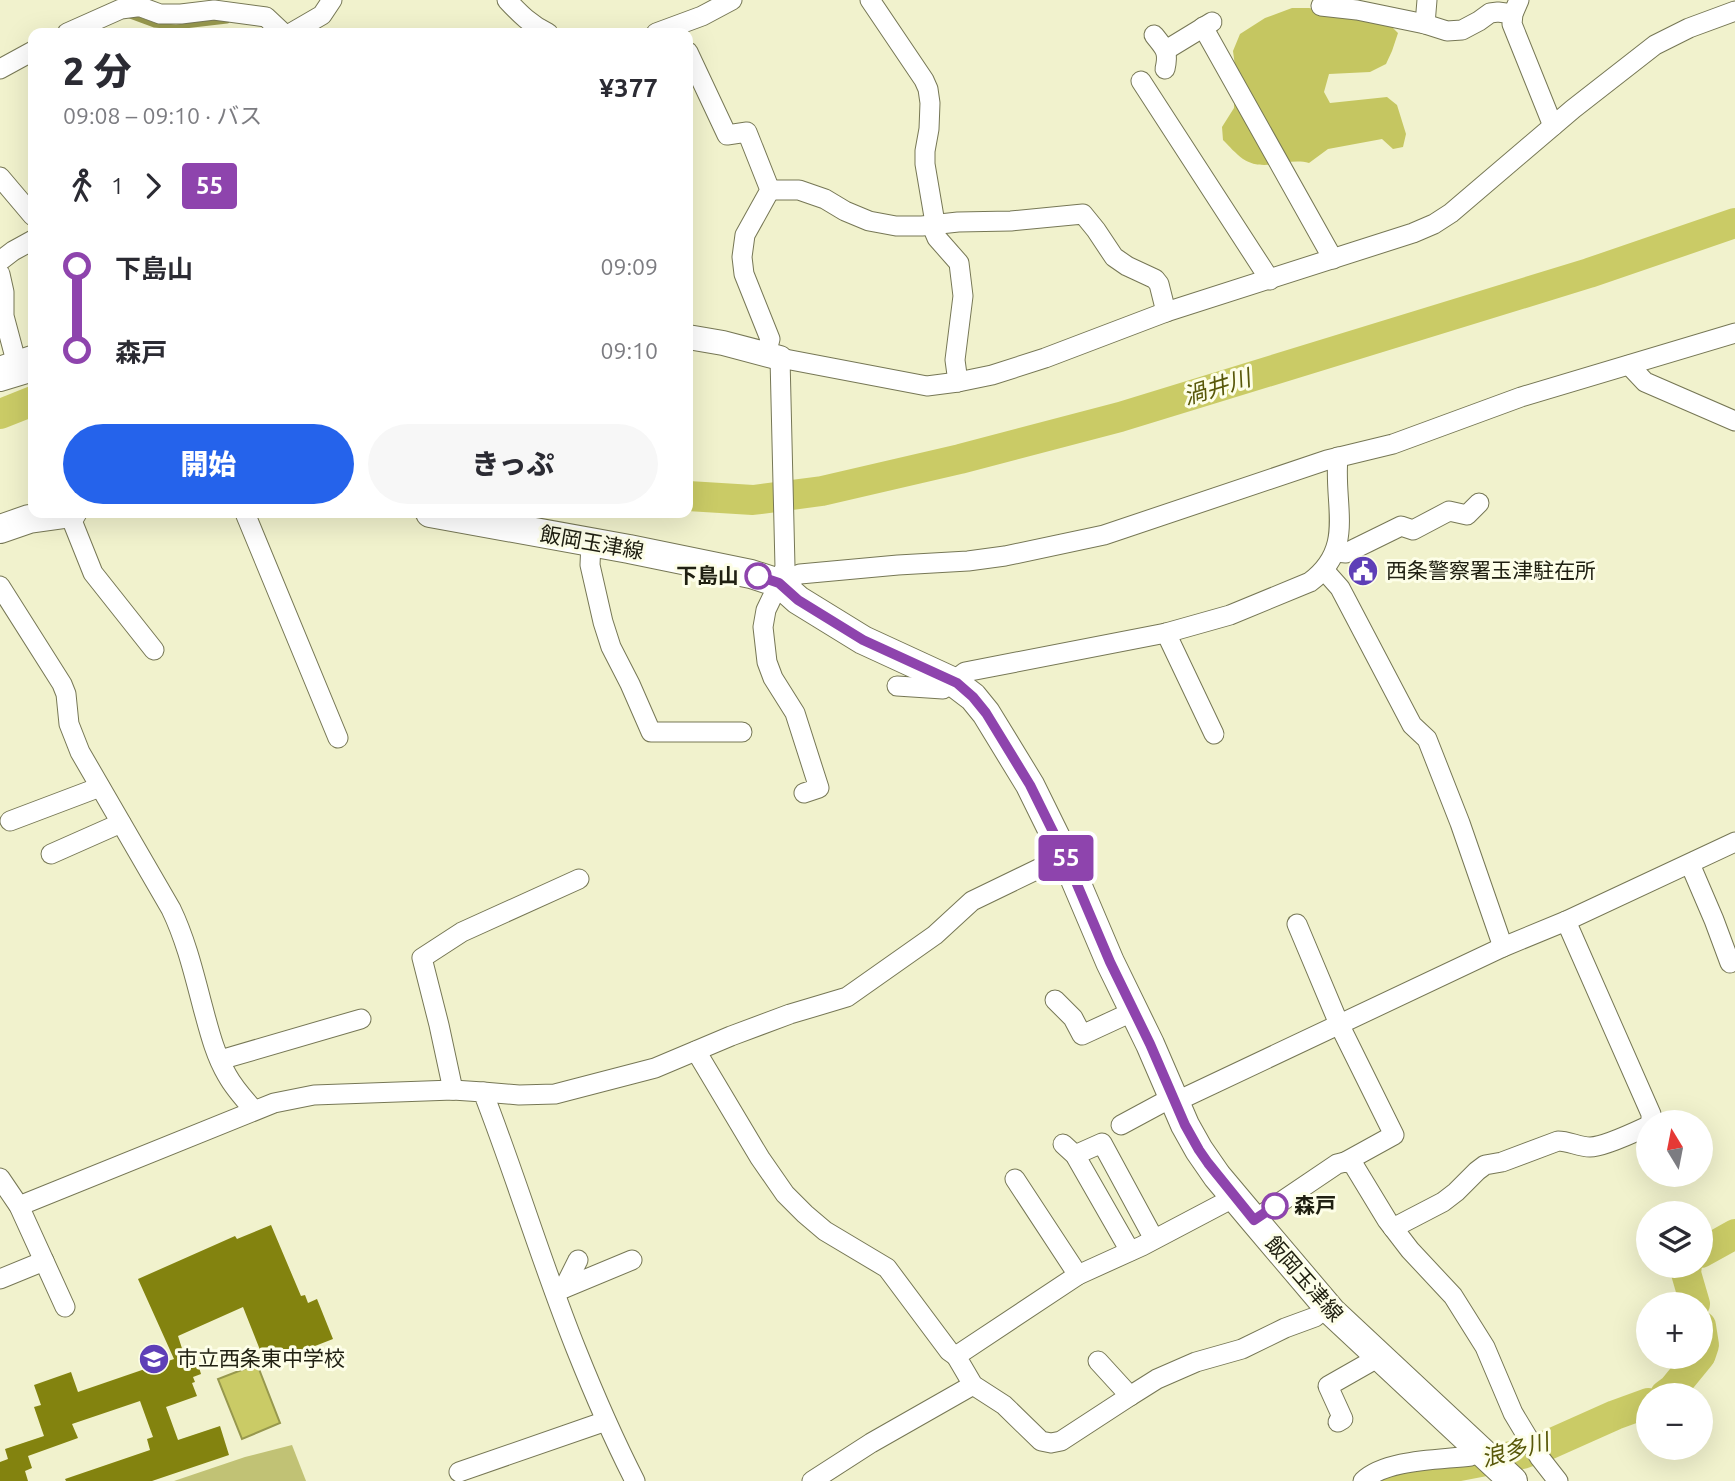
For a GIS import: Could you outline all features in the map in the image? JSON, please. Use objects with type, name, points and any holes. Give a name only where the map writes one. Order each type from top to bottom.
[{"type":"main road","points":[[0,529],[36,518]]},
{"type":"main road","name":"飯岡玉津線","points":[[458,518],[751,574],[782,575],[798,600],[863,640],[952,681],[973,697],[986,713],[1030,785],[1199,1150],[1327,1307],[1493,1463]]},
{"type":"street","points":[[300,28],[322,15],[332,0]]},
{"type":"street","points":[[507,0],[528,22],[539,28]]},
{"type":"street","points":[[681,28],[732,0]]},
{"type":"street","points":[[870,0],[928,89],[929,129],[925,164],[934,231],[959,263],[963,296],[955,360],[958,382]]},
{"type":"street","points":[[1425,24],[1427,0]]},
{"type":"street","points":[[78,28],[121,9],[136,6],[167,15],[214,10],[259,15],[266,17],[277,28]]},
{"type":"street","points":[[1321,6],[1374,7],[1447,31],[1462,30],[1490,13],[1516,7],[1512,24],[1553,126]]},
{"type":"street","points":[[693,338],[927,386],[992,375],[1166,312],[1434,224],[1451,213],[1553,126],[1655,45],[1735,11]]},
{"type":"street","points":[[1162,51],[1208,24],[1333,259]]},
{"type":"street","points":[[0,69],[28,54]]},
{"type":"street","points":[[693,63],[727,135],[747,132],[770,190]]},
{"type":"street","points":[[1141,80],[1270,279]]},
{"type":"street","points":[[0,177],[28,210]]},
{"type":"street","points":[[770,190],[799,190],[825,199],[869,221],[896,226],[1010,221],[1083,214],[1114,257],[1155,279],[1159,284],[1166,312]]},
{"type":"street","points":[[770,190],[745,235],[743,257],[744,274],[770,339],[782,446],[782,575],[766,610],[762,628],[767,662],[795,713],[819,788],[804,793]]},
{"type":"street","points":[[0,261],[28,243]]},
{"type":"street","points":[[0,274],[4,292],[4,316],[17,366]]},
{"type":"street","points":[[782,575],[968,561],[1005,556],[1092,537],[1338,457],[1393,444],[1521,397],[1735,333]]},
{"type":"street","points":[[1629,365],[1645,382],[1735,421]]},
{"type":"street","points":[[897,686],[943,689],[965,672],[1166,633],[1230,615],[1310,582],[1329,564],[1335,552],[1340,517],[1336,477],[1338,457]]},
{"type":"street","points":[[1335,552],[1346,553],[1401,526],[1413,530],[1449,511],[1467,514],[1479,503]]},
{"type":"street","points":[[73,518],[93,573],[154,650]]},
{"type":"street","points":[[247,518],[338,738]]},
{"type":"street","points":[[591,542],[590,565],[603,622],[611,647],[631,684],[651,732],[743,732]]},
{"type":"street","points":[[1324,570],[1340,589],[1412,725],[1427,739],[1460,823],[1503,947]]},
{"type":"street","points":[[0,586],[62,684],[73,736],[80,752],[181,928],[210,1034],[220,1060],[226,1074],[254,1110]]},
{"type":"street","points":[[1166,633],[1214,734]]},
{"type":"street","points":[[10,821],[100,787]]},
{"type":"street","points":[[51,854],[121,823]]},
{"type":"street","points":[[1121,1125],[1735,842]]},
{"type":"street","points":[[19,1206],[274,1103],[314,1095],[453,1090],[519,1095],[555,1094],[655,1068],[790,1014],[847,997],[935,935],[972,901],[1065,856]]},
{"type":"street","points":[[1690,864],[1730,962]]},
{"type":"street","points":[[453,1090],[422,958],[462,932],[579,879]]},
{"type":"street","points":[[1566,921],[1649,1110]]},
{"type":"street","points":[[1254,1220],[1337,1164],[1394,1135],[1339,1024],[1297,924]]},
{"type":"street","points":[[1055,1000],[1073,1018],[1082,1035],[1134,1011]]},
{"type":"street","points":[[220,1060],[361,1020]]},
{"type":"street","points":[[696,1051],[760,1158],[785,1194],[825,1231],[887,1268],[949,1351],[956,1356],[973,1385],[1004,1405],[1041,1441],[1051,1443],[1061,1440],[1157,1379],[1196,1362],[1242,1349],[1315,1317],[1327,1307]]},
{"type":"street","points":[[483,1092],[560,1290],[575,1347],[635,1481]]},
{"type":"street","points":[[1393,1228],[1443,1202],[1485,1165],[1502,1162],[1558,1141],[1590,1147],[1636,1130]]},
{"type":"street","points":[[1130,1251],[1069,1150],[1101,1143],[1154,1239]]},
{"type":"street","points":[[1345,1162],[1353,1164],[1393,1228],[1453,1296],[1485,1347],[1513,1413],[1558,1481]]},
{"type":"street","points":[[0,1178],[19,1206],[65,1307]]},
{"type":"street","points":[[1015,1179],[1078,1275]]},
{"type":"street","points":[[956,1356],[1078,1275],[1235,1197]]},
{"type":"street","points":[[560,1290],[578,1260]]},
{"type":"street","points":[[560,1290],[632,1260]]},
{"type":"street","points":[[0,1279],[44,1261]]},
{"type":"street","points":[[1338,1422],[1343,1419],[1328,1386],[1379,1357]]},
{"type":"street","points":[[1098,1361],[1130,1396]]},
{"type":"street","points":[[812,1481],[871,1443],[973,1385]]},
{"type":"street","points":[[459,1472],[606,1421]]},
{"type":"street","points":[[1363,1481],[1384,1468],[1399,1464],[1471,1457],[1493,1463]]},
{"type":"shaded area","points":[[1292,8],[1336,12],[1391,26],[1398,33],[1386,64],[1370,72],[1329,74],[1324,92],[1330,103],[1387,97],[1397,105],[1406,134],[1403,147],[1393,149],[1382,139],[1328,149],[1309,163],[1259,165],[1243,159],[1223,140],[1222,127],[1234,108],[1233,51],[1240,34],[1265,18]]},
{"type":"shaded area","points":[[257,1364],[280,1423],[242,1439],[218,1379]]},
{"type":"shaded area","points":[[292,1445],[306,1481],[174,1481],[245,1457]]},
{"type":"building","points":[[271,1225],[301,1296],[305,1295],[308,1303],[317,1299],[333,1339],[266,1365],[243,1307],[178,1336],[187,1364],[197,1361],[201,1374],[193,1377],[195,1382],[192,1383],[197,1396],[166,1407],[178,1440],[220,1426],[229,1455],[152,1481],[66,1481],[65,1479],[150,1450],[147,1439],[153,1437],[140,1401],[72,1424],[78,1438],[28,1456],[32,1468],[25,1471],[28,1481],[0,1481],[0,1462],[8,1459],[5,1449],[44,1436],[34,1407],[41,1405],[34,1385],[71,1372],[78,1392],[174,1359],[138,1279],[235,1236],[237,1239]]},
{"type":"waterway","points":[[127,15],[154,25],[176,27],[227,21]]},
{"type":"waterway","name":"渦井川","points":[[693,496],[753,500],[822,491],[960,459],[1120,417],[1589,273],[1735,223]]},
{"type":"waterway","name":"渦井川","points":[[0,414],[28,403]]},
{"type":"waterway","name":"浪多川","points":[[1713,1246],[1735,1234]]},
{"type":"waterway","name":"浪多川","points":[[1687,1278],[1692,1292]]},
{"type":"waterway","name":"浪多川","points":[[1678,1383],[1689,1369]]},
{"type":"waterway","name":"浪多川","points":[[1378,1481],[1391,1475],[1444,1469],[1522,1454],[1636,1407]]},
{"type":"bus line","name":"55","points":[[758,576],[779,583],[798,600],[863,640],[957,683],[973,697],[986,713],[1030,785],[1065,856],[1185,1125],[1199,1150],[1254,1220],[1275,1206]]},
{"type":"place","name":"西条警察署玉津駐在所","points":[[1363,571]]},
{"type":"place","name":"下島山","points":[[758,576]]},
{"type":"place","name":"森戸","points":[[1275,1206]]},
{"type":"place","name":"市立西条東中学校","points":[[154,1359]]}]
